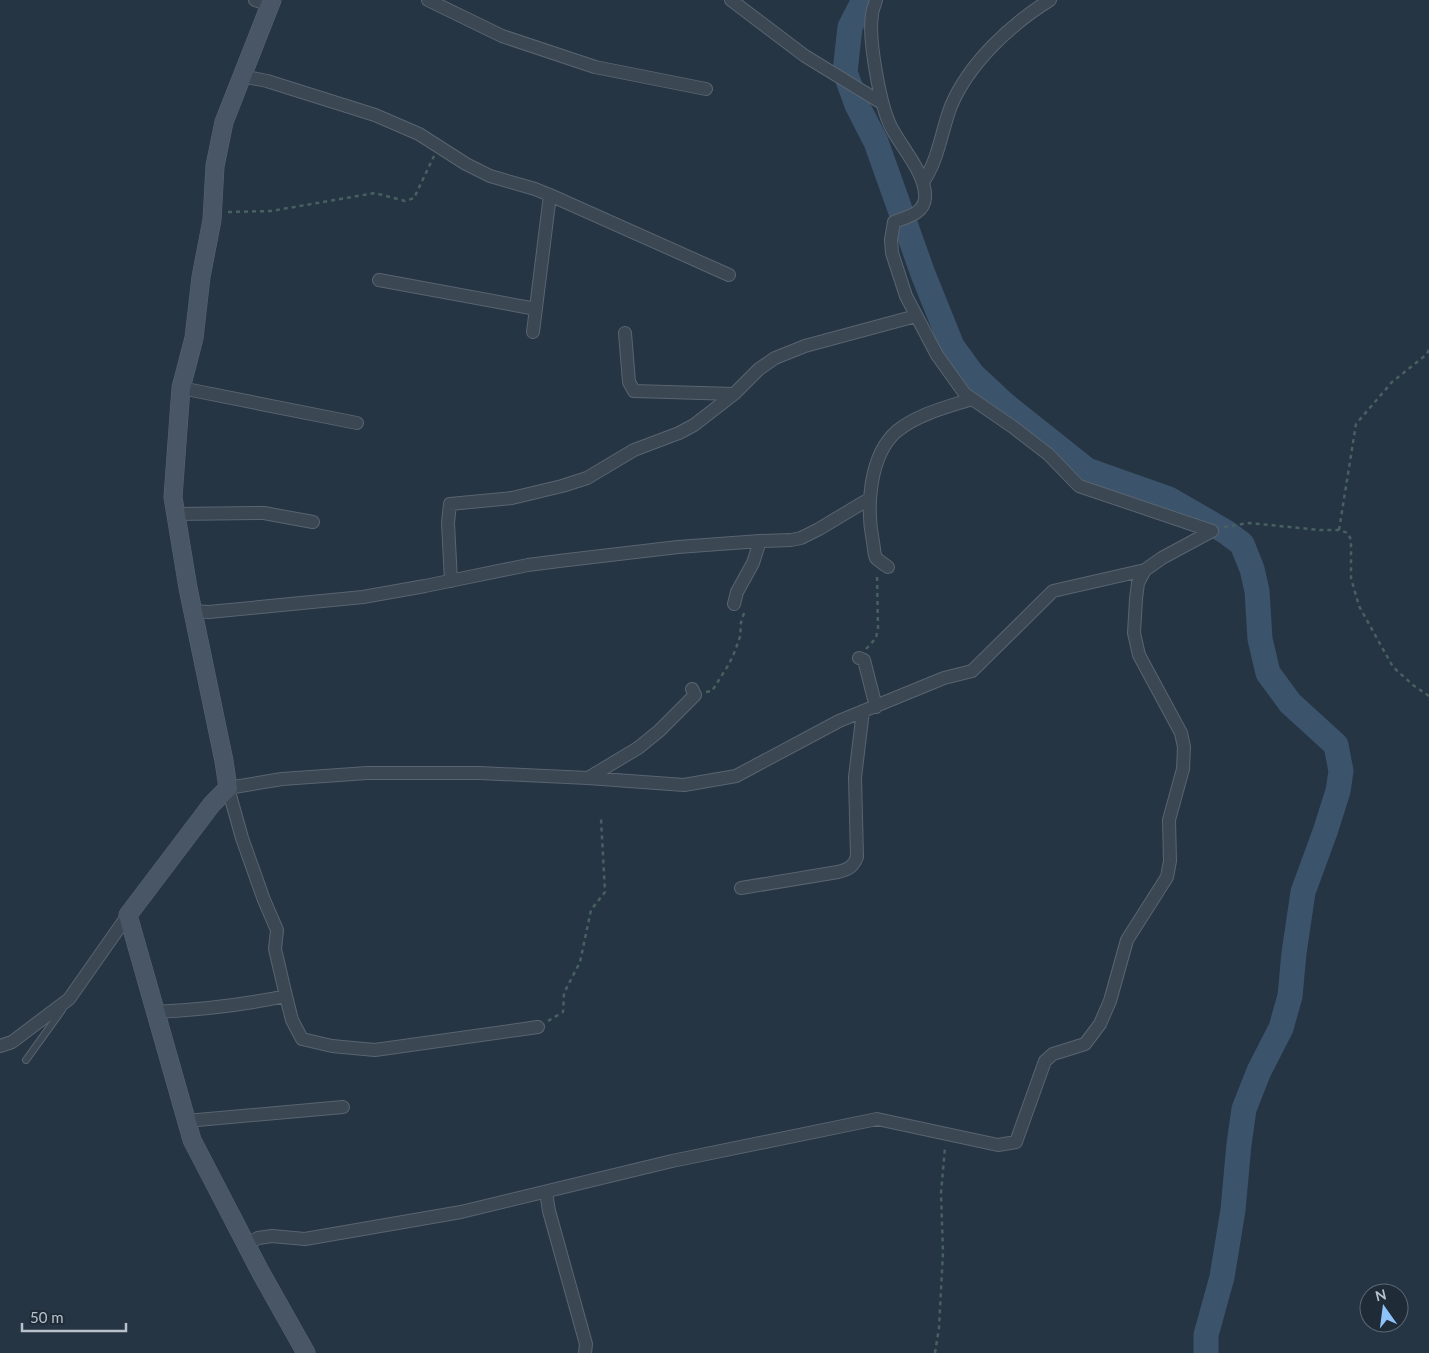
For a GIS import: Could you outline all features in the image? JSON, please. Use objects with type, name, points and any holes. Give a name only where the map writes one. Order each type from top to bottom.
[{"type":"street","points":[[428,0],[502,36],[595,68],[706,89]]},
{"type":"street","points":[[731,0],[805,56],[882,103]]},
{"type":"street","points":[[0,1046],[12,1042],[69,999],[128,915],[212,804],[228,788],[282,779],[368,773],[480,773],[684,785],[736,776],[839,721],[944,678],[972,671],[1053,591],[1145,570],[1162,558],[1212,532],[1079,486],[1048,454],[1014,427],[960,389],[937,355],[906,296],[892,254],[891,240],[894,222],[918,212],[925,200],[923,182],[892,128],[882,103],[871,27],[872,13],[876,0]]},
{"type":"street","points":[[923,182],[930,172],[936,157],[951,107],[974,70],[1004,34],[1050,0]]},
{"type":"street","points":[[266,2],[242,76],[224,122],[215,166],[212,213],[194,338],[180,388],[173,497],[192,611],[224,760],[228,788],[242,838],[277,930],[276,949],[286,996],[292,1020],[302,1039],[332,1046],[375,1050],[538,1027]]},
{"type":"street","points":[[242,76],[268,81],[375,115],[419,134],[466,164],[490,176],[550,195],[729,275]]},
{"type":"street","points":[[533,332],[550,195]]},
{"type":"street","points":[[379,280],[536,309]]},
{"type":"street","points":[[450,581],[448,523],[450,504],[512,498],[587,478],[634,450],[679,433],[711,413],[734,394],[759,369],[775,358],[805,346],[916,316]]},
{"type":"street","points":[[625,333],[629,382],[634,392],[734,394]]},
{"type":"street","points":[[180,388],[356,423]]},
{"type":"street","points":[[888,567],[876,558],[870,526],[869,499],[880,453],[886,442],[898,430],[914,420],[972,399]]},
{"type":"street","points":[[192,611],[209,612],[363,597],[559,560],[678,547],[790,540],[801,538],[819,529],[869,499]]},
{"type":"street","points":[[176,514],[264,513],[313,522]]},
{"type":"street","points":[[739,606],[737,592],[753,563],[760,541]]},
{"type":"street","points":[[246,1245],[258,1238],[272,1236],[304,1239],[461,1212],[672,1160],[878,1119],[998,1145],[1016,1142],[1045,1061],[1053,1054],[1085,1044],[1100,1024],[1110,1001],[1127,940],[1167,877],[1170,861],[1169,820],[1183,769],[1184,747],[1181,733],[1139,655],[1134,633],[1138,583],[1145,570]]},
{"type":"street","points":[[862,659],[876,707]]},
{"type":"street","points":[[588,778],[638,748],[659,731],[694,692]]},
{"type":"street","points":[[741,888],[849,870],[854,865],[857,857],[855,776],[864,711]]},
{"type":"street","points":[[128,915],[192,1140],[246,1245],[306,1353]]},
{"type":"street","points":[[155,1012],[249,1004],[286,996]]},
{"type":"street","points":[[186,1120],[343,1107]]},
{"type":"street","points":[[546,1192],[549,1210],[586,1344],[585,1353]]},
{"type":"lane","points":[[26,1060],[69,999]]},
{"type":"path","points":[[212,213],[271,211],[375,193],[405,201],[414,198],[438,146]]},
{"type":"path","points":[[1339,530],[1356,424],[1392,382],[1427,354],[1429,349]]},
{"type":"path","points":[[1224,526],[1249,523],[1339,530],[1348,533],[1351,540],[1351,578],[1359,606],[1393,666],[1413,685],[1429,696]]},
{"type":"path","points":[[862,659],[866,648],[876,638],[878,628],[876,558]]},
{"type":"path","points":[[694,692],[712,691],[730,664],[741,634],[739,606]]},
{"type":"path","points":[[538,1027],[563,1012],[564,993],[580,962],[591,910],[605,892],[601,819]]},
{"type":"path","points":[[935,1353],[939,1328],[944,1252],[941,1193],[946,1133]]},
{"type":"waterway","points":[[864,0],[850,27],[845,72],[857,105],[876,142],[923,274],[952,346],[973,375],[1003,403],[1087,470],[1169,499],[1226,532],[1242,544],[1252,569],[1257,591],[1260,639],[1268,673],[1290,703],[1336,745],[1341,771],[1338,791],[1303,892],[1290,996],[1281,1028],[1259,1071],[1244,1109],[1233,1210],[1222,1277],[1206,1335],[1206,1353]]}]
